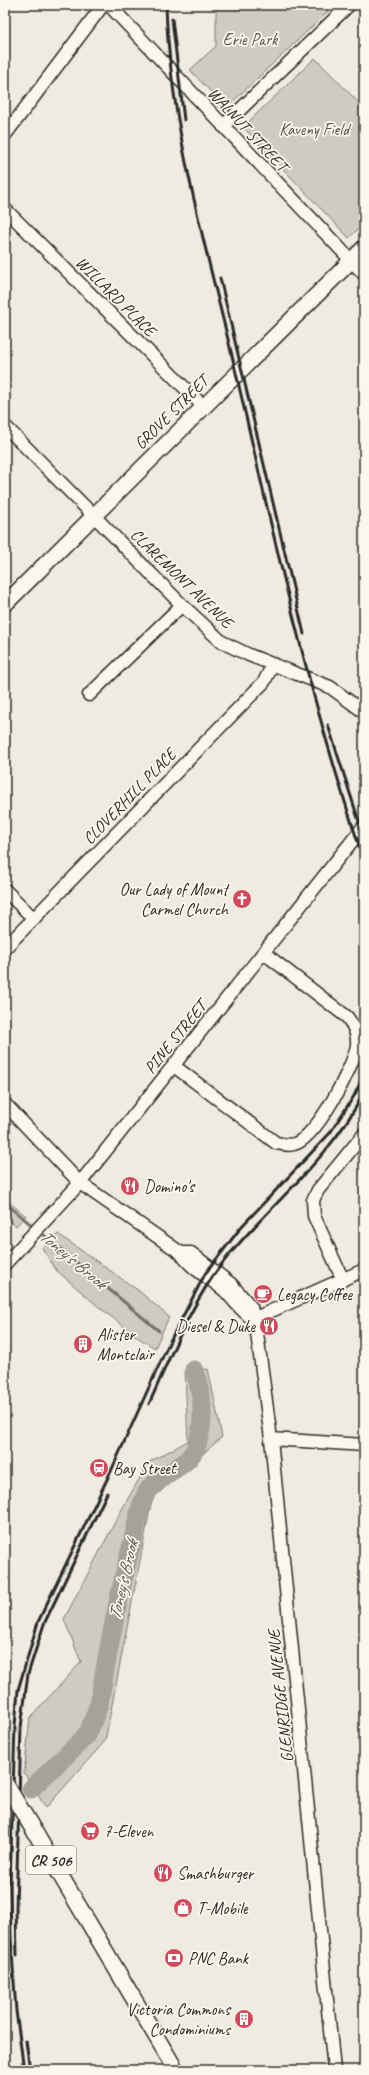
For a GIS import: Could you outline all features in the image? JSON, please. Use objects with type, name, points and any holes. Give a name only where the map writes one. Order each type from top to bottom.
[{"type":"main road","name":"GROVE STREET","points":[[5,604],[364,248]]},
{"type":"main road","name":"CR 506","points":[[5,1783],[176,2070]]},
{"type":"street","points":[[5,135],[103,5]]},
{"type":"street","name":"WALNUT STREET","points":[[109,5],[350,262],[364,274]]},
{"type":"street","points":[[223,126],[349,5]]},
{"type":"street","name":"WILLARD PLACE","points":[[5,209],[203,406]]},
{"type":"street","name":"CLAREMONT AVENUE","points":[[5,426],[182,605],[230,647],[330,687],[364,712]]},
{"type":"street","points":[[89,695],[182,605]]},
{"type":"street","name":"CLOVERHILL PLACE","points":[[5,948],[264,682],[273,664]]},
{"type":"street","name":"PINE STREET","points":[[5,1264],[80,1183],[364,826]]},
{"type":"street","points":[[5,890],[34,919]]},
{"type":"street","points":[[174,1066],[276,1143],[295,1144],[311,1133],[344,1080],[354,1059],[357,1044],[356,1029],[347,1016],[264,952]]},
{"type":"street","points":[[5,1104],[80,1183],[181,1253],[186,1262],[211,1279],[231,1297],[243,1312],[253,1319],[364,1270]]},
{"type":"street","points":[[343,1280],[314,1216],[313,1200],[318,1190],[364,1134]]},
{"type":"street","name":"GLENRIDGE AVENUE","points":[[253,1319],[257,1333],[271,1439],[334,2070]]},
{"type":"street","points":[[271,1439],[364,1445]]},
{"type":"green space","name":"Erie Park","points":[[216,5],[335,5],[226,108],[190,70],[216,46]]},
{"type":"green space","name":"Kaveny Field","points":[[315,58],[364,108],[364,223],[349,238],[243,127]]},
{"type":"green space","points":[[5,1199],[26,1216],[16,1226],[5,1218]]},
{"type":"green space","points":[[58,1234],[139,1291],[169,1317],[155,1348],[140,1339],[100,1308],[56,1270],[42,1248]]},
{"type":"green space","points":[[208,1369],[222,1437],[152,1499],[105,1741],[46,1808],[24,1773],[30,1718],[81,1662],[64,1619],[122,1509],[149,1462],[188,1441],[185,1373]]},
{"type":"waterway","name":"Toney's Brook","points":[[5,1203],[34,1227]]},
{"type":"waterway","name":"Toney's Brook","points":[[39,1231],[159,1331]]},
{"type":"waterway","name":"Toney's Brook","points":[[31,1789],[84,1738],[89,1731],[99,1704],[122,1584],[143,1500],[151,1487],[157,1481],[187,1460],[193,1453],[200,1436],[202,1407],[194,1370]]},
{"type":"railway","points":[[166,5],[174,95],[190,184],[292,612],[325,737],[364,860]]},
{"type":"railway","points":[[172,19],[184,120]]},
{"type":"railway","points":[[220,278],[304,634]]},
{"type":"railway","points":[[328,725],[364,837]]},
{"type":"railway","points":[[24,2070],[16,2011],[11,1938],[10,1885],[15,1726],[18,1690],[38,1622],[112,1469],[169,1343],[205,1274],[242,1226],[330,1133],[354,1096],[364,1075]]},
{"type":"railway","points":[[149,1404],[184,1326],[216,1271],[246,1235],[320,1157],[351,1115],[364,1092]]},
{"type":"railway","points":[[17,1955],[16,1909],[21,1727],[28,1674],[44,1624],[107,1493]]},
{"type":"railway","points":[[26,2041],[30,2070]]},
{"type":"place","name":"Our Lady of Mount Carmel Church","points":[[242,899]]},
{"type":"place","name":"Domino's","points":[[130,1186]]},
{"type":"place","name":"Legacy Coffee","points":[[263,1294]]},
{"type":"place","name":"Diesel & Duke","points":[[269,1326]]},
{"type":"place","name":"Alister Montclair","points":[[83,1344]]},
{"type":"place","name":"Bay Street","points":[[99,1468]]},
{"type":"place","name":"7-Eleven","points":[[90,1831]]},
{"type":"place","name":"Smashburger","points":[[163,1873]]},
{"type":"place","name":"T-Mobile","points":[[183,1908]]},
{"type":"place","name":"PNC Bank","points":[[174,1958]]},
{"type":"place","name":"Victoria Commons Condominiums","points":[[244,2019]]}]
